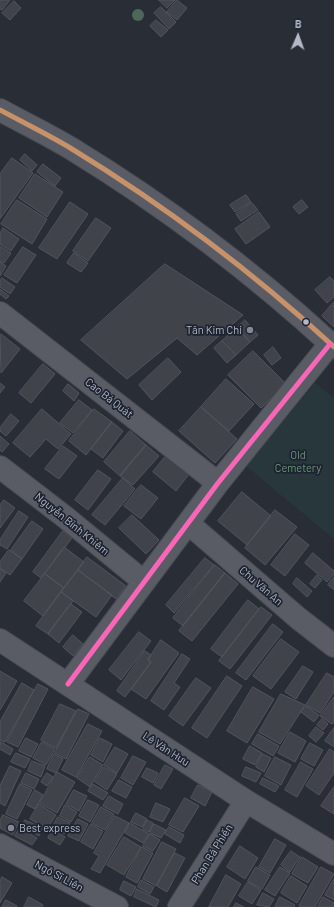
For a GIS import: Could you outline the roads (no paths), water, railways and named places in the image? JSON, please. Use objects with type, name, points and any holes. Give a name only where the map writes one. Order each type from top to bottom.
[{"type":"street","points":[[0,110],[72,149],[207,241],[332,345],[218,483],[189,524],[143,581],[68,684]]},
{"type":"street","name":"Cao Bá Quát","points":[[0,313],[218,483]]},
{"type":"street","name":"Nguyễn Bỉnh Khiêm","points":[[0,467],[65,517],[143,581]]},
{"type":"street","name":"Chu Văn An","points":[[189,524],[292,614],[334,646]]},
{"type":"street","name":"Lê Văn Hưu","points":[[0,640],[246,801],[334,854]]},
{"type":"street","name":"Phan Bá Phiến","points":[[179,907],[246,801]]},
{"type":"street","name":"Ngô Sĩ Liên","points":[[0,845],[117,907]]},
{"type":"place","name":"Tân Kim Chi","points":[[250,330]]},
{"type":"place","name":"Best express","points":[[11,828]]},
{"type":"park label","name":"Old Cemetery","points":[[298,461]]}]
